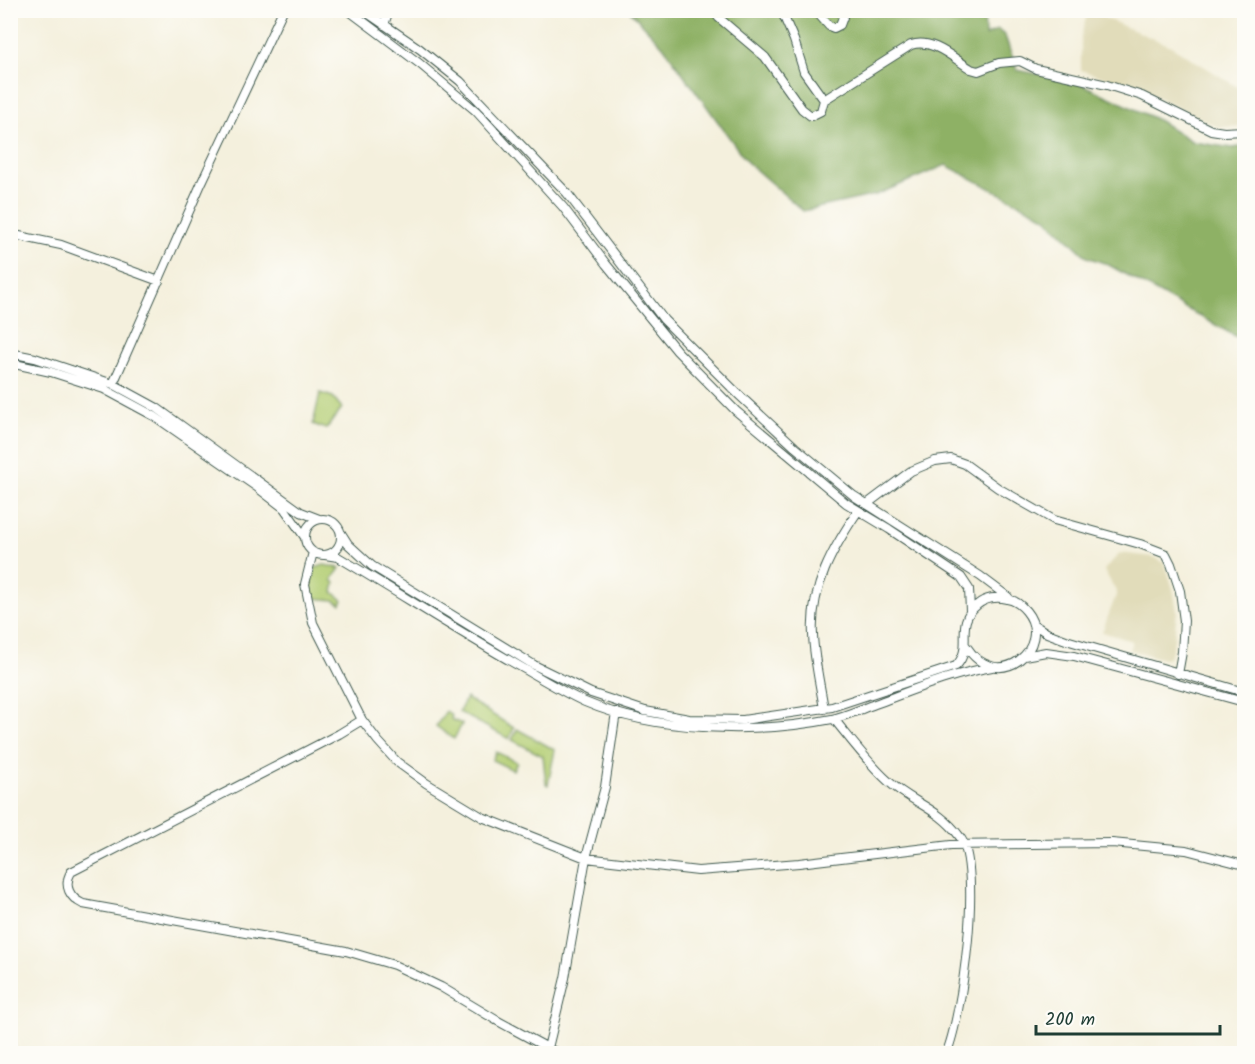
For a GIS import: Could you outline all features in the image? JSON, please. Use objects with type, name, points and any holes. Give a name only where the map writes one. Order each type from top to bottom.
[{"type":"street","points":[[113,384],[202,183],[283,10]]},
{"type":"street","points":[[348,10],[420,63],[476,111],[563,207],[677,351],[736,411],[846,503],[890,529],[961,577],[969,589],[970,612]]},
{"type":"street","points":[[10,363],[51,372],[104,389],[154,416],[284,508],[313,552],[338,557],[541,678],[586,702],[616,712],[670,724],[709,728],[794,725],[834,719],[965,672],[1004,667],[1024,656],[1031,647],[1034,636],[1029,614],[1021,605],[980,576],[854,496],[795,447],[664,320],[567,193],[460,81],[363,10]]},
{"type":"street","points":[[384,25],[389,10]]},
{"type":"street","points":[[712,10],[765,57],[802,110],[811,116],[822,111],[824,100],[804,72],[781,10]]},
{"type":"street","points":[[815,10],[834,28],[840,25],[843,17],[840,10]]},
{"type":"street","points":[[824,100],[911,45],[921,42],[931,44],[978,71],[999,63],[1020,61],[1036,69],[1142,96],[1211,130],[1245,131]]},
{"type":"street","points":[[10,234],[61,245],[159,281]]},
{"type":"street","points":[[10,353],[35,358],[113,384],[157,408],[301,512],[319,519],[330,520],[339,528],[348,544],[372,566],[534,665],[591,693],[645,711],[689,719],[742,720],[824,709],[956,666],[962,660],[966,646]]},
{"type":"street","points":[[867,504],[911,471],[935,461],[951,459],[965,464],[998,488],[1054,520],[1140,544],[1166,554],[1172,564],[1180,591],[1184,621],[1178,674]]},
{"type":"street","points":[[824,709],[813,635],[813,611],[828,561],[858,511]]},
{"type":"street","points":[[304,537],[308,525],[319,519]]},
{"type":"street","points":[[325,555],[331,553],[339,544],[341,533]]},
{"type":"street","points":[[313,552],[305,584],[313,623],[362,720],[398,762],[426,783],[482,817],[586,858],[698,871],[799,863],[964,844],[1112,843],[1186,850],[1245,865]]},
{"type":"street","points":[[993,667],[981,663],[972,656],[963,634],[964,622],[978,604],[989,598],[1011,599]]},
{"type":"street","points":[[1033,624],[1047,633],[1066,640],[1245,692]]},
{"type":"street","points":[[1024,656],[1046,652],[1074,656],[1245,702]]},
{"type":"street","points":[[548,1048],[565,978],[586,858],[605,787],[616,712]]},
{"type":"street","points":[[834,719],[889,783],[945,818],[964,844],[970,891],[966,966],[959,1014],[946,1053]]},
{"type":"street","points":[[362,720],[71,872],[68,878],[70,894],[74,900],[83,904],[346,951],[394,965],[441,987],[559,1053]]},
{"type":"shaded area","points":[[1088,11],[1171,46],[1244,91],[1244,126],[1218,127],[1143,90],[1081,70],[1081,36]]},
{"type":"shaded area","points":[[1120,553],[1154,557],[1165,564],[1177,611],[1173,649],[1168,658],[1164,659],[1130,650],[1132,641],[1102,632],[1117,593],[1104,570]]},
{"type":"green space","points":[[630,11],[984,11],[985,36],[998,30],[1005,36],[1017,70],[1075,81],[1160,121],[1193,142],[1233,148],[1244,146],[1244,341],[1107,264],[1087,257],[1045,217],[946,165],[876,195],[803,211],[747,162],[663,46]]},
{"type":"green space","points":[[320,393],[333,397],[342,408],[326,429],[313,424]]},
{"type":"green space","points":[[324,565],[340,568],[332,580],[335,583],[333,592],[343,600],[341,604],[334,600],[312,598],[310,587],[315,568]]},
{"type":"green space","points":[[466,698],[514,728],[509,739],[459,712]]},
{"type":"green space","points":[[446,711],[452,715],[451,719],[462,724],[454,739],[436,726]]},
{"type":"green space","points":[[517,729],[555,750],[548,785],[546,784],[543,756],[512,740]]},
{"type":"green space","points":[[496,752],[517,762],[513,770],[492,760]]}]
